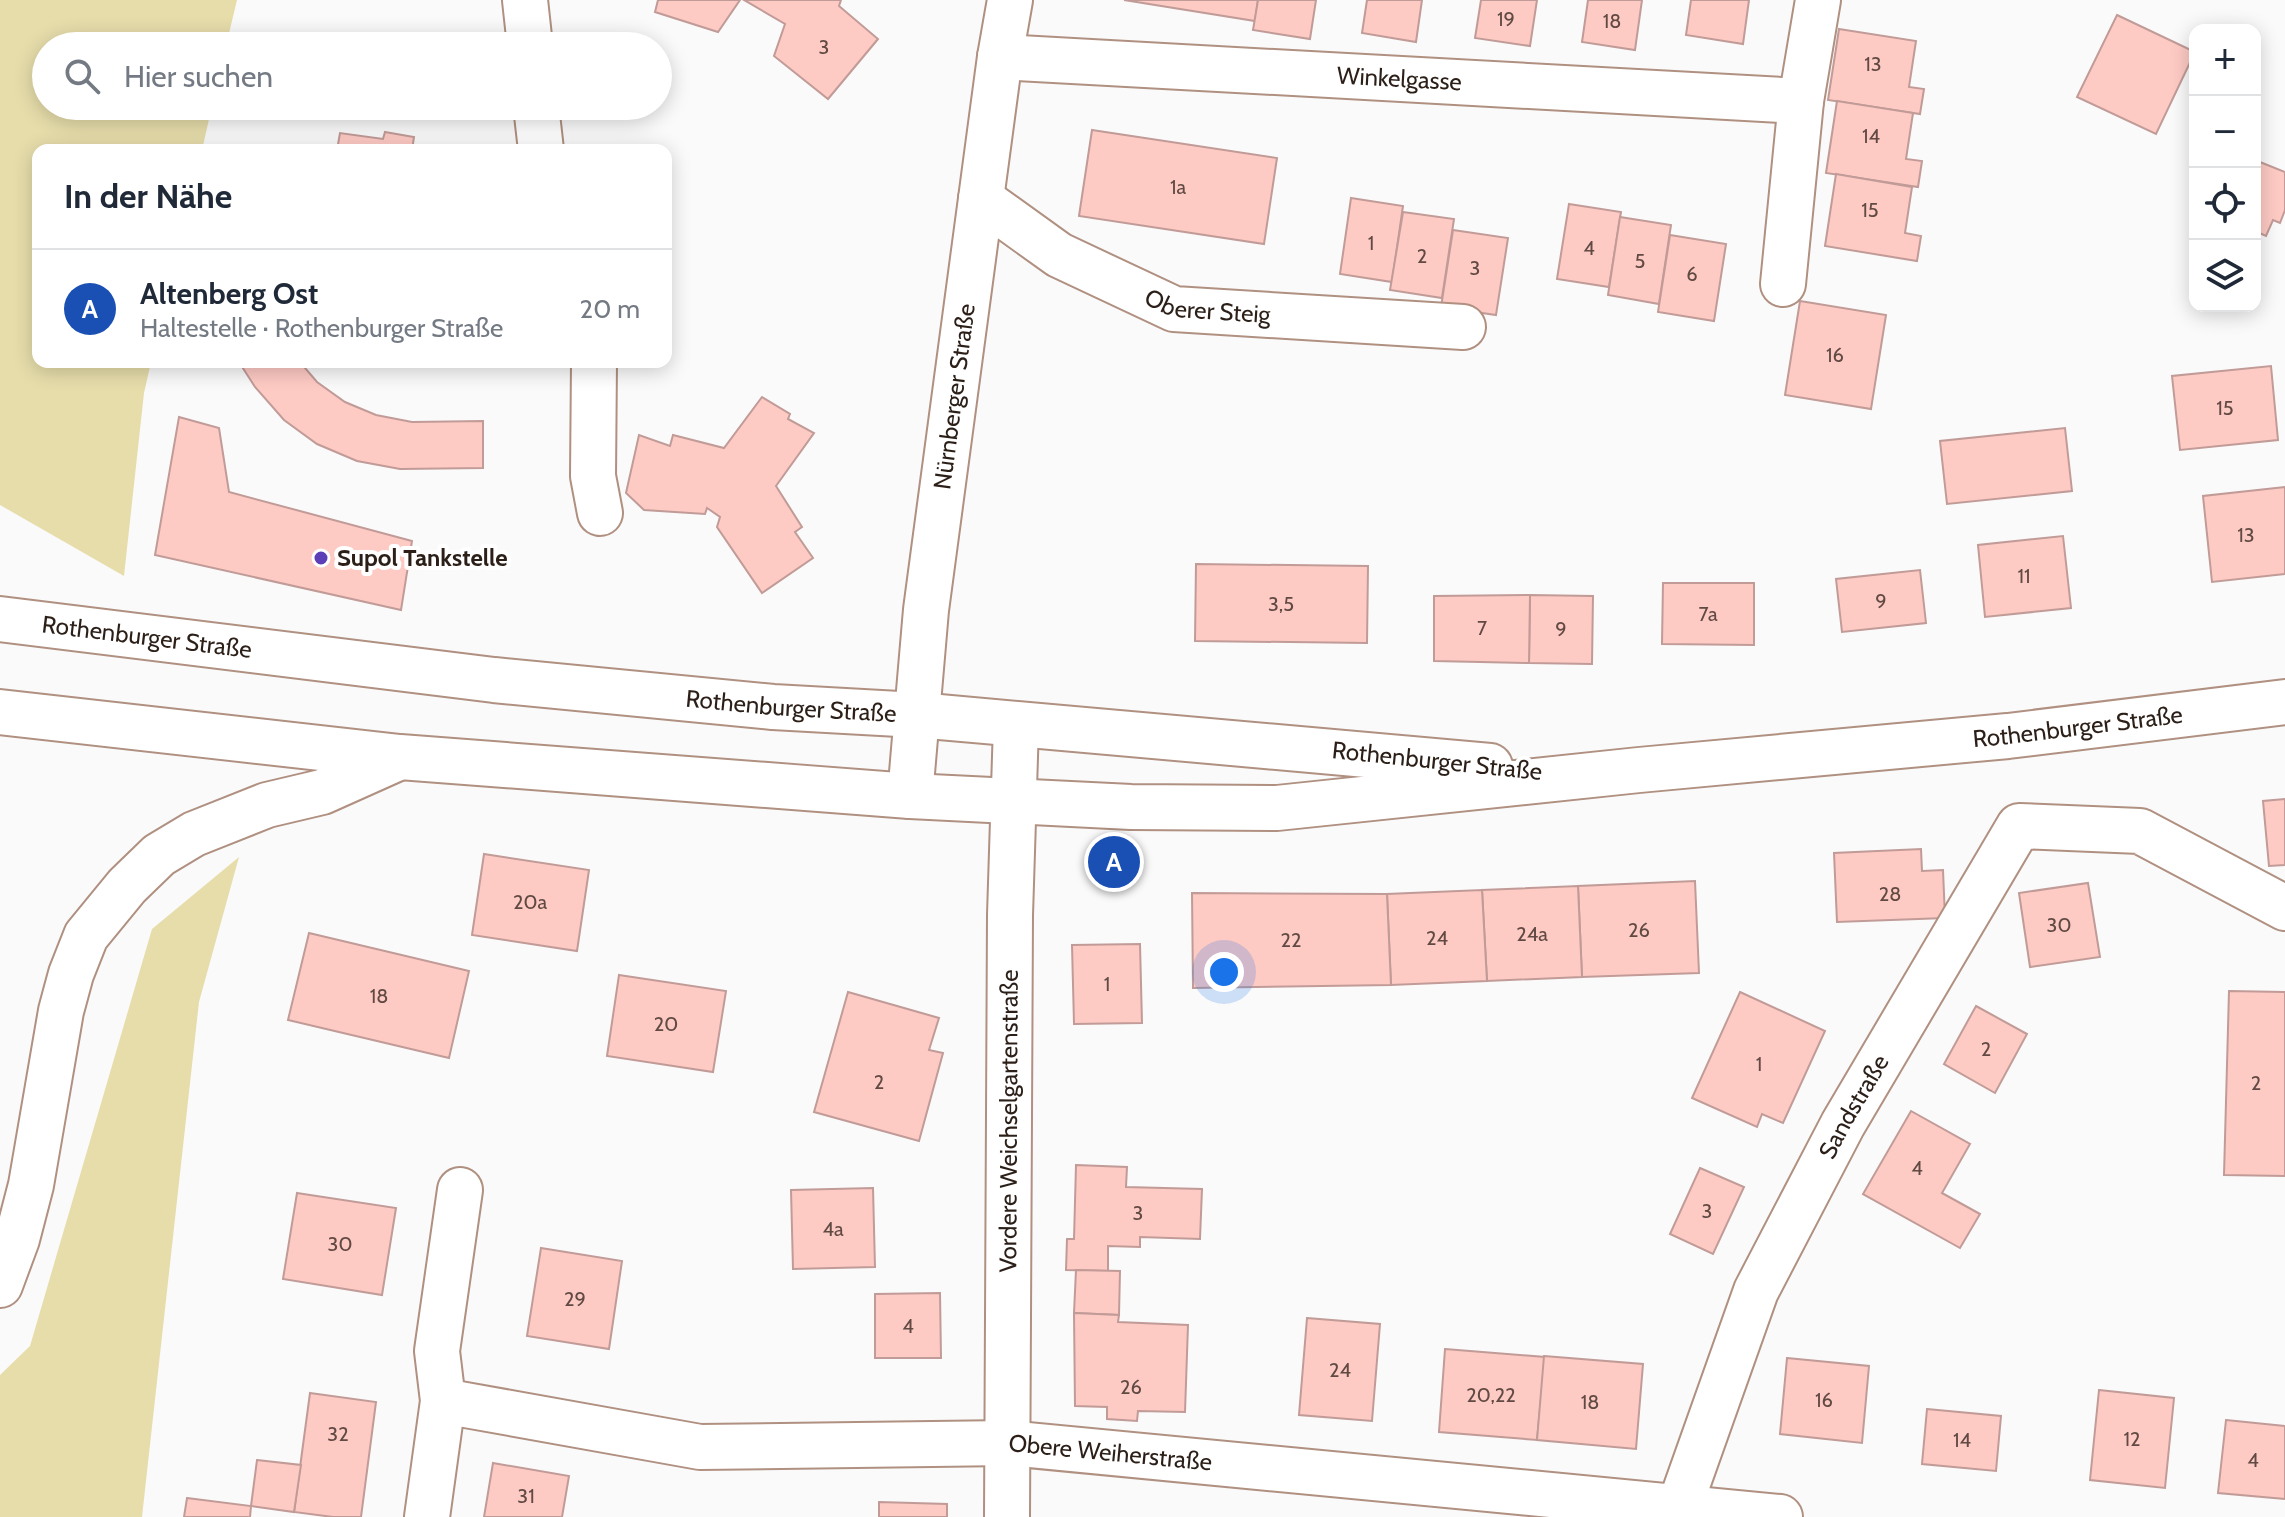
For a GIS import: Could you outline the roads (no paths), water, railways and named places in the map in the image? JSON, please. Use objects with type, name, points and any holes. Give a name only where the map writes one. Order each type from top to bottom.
[{"type":"street","points":[[525,0],[528,32]]},
{"type":"street","name":"Nürnberger Straße","points":[[910,796],[926,610],[1010,0]]},
{"type":"street","points":[[1783,284],[1801,101],[1818,0]]},
{"type":"street","name":"Winkelgasse","points":[[1000,57],[1801,101]]},
{"type":"street","points":[[538,120],[540,144]]},
{"type":"street","name":"Oberer Steig","points":[[981,199],[1059,255],[1174,309],[1463,327]]},
{"type":"street","points":[[594,368],[593,476],[600,513]]},
{"type":"street","name":"Rothenburger Straße","points":[[0,619],[494,680],[773,707],[917,715],[1284,746],[1584,775]]},
{"type":"street","name":"Rothenburger Straße","points":[[0,712],[400,757],[910,796],[1131,807],[1277,808],[1584,775],[2008,736],[2285,702]]},
{"type":"street","name":"Vordere Weichselgartenstraße","points":[[1007,1517],[1009,930],[1016,725]]},
{"type":"street","points":[[0,1285],[17,1239],[31,1185],[61,1011],[86,936],[127,886],[159,855],[194,834],[267,805],[322,792],[400,757]]},
{"type":"street","name":"Sandstraße","points":[[1678,1512],[1756,1291],[1843,1124],[2019,826],[2140,831],[2285,908]]},
{"type":"street","points":[[427,1517],[443,1401],[437,1351],[460,1190]]},
{"type":"street","name":"Obere Weiherstraße","points":[[443,1401],[700,1447],[1008,1443],[1678,1512],[1780,1517]]},
{"type":"place","name":"Supol Tankstelle","points":[[321,558]]},
{"type":"place","name":"Altenberg Ost","points":[[1114,862]]}]
